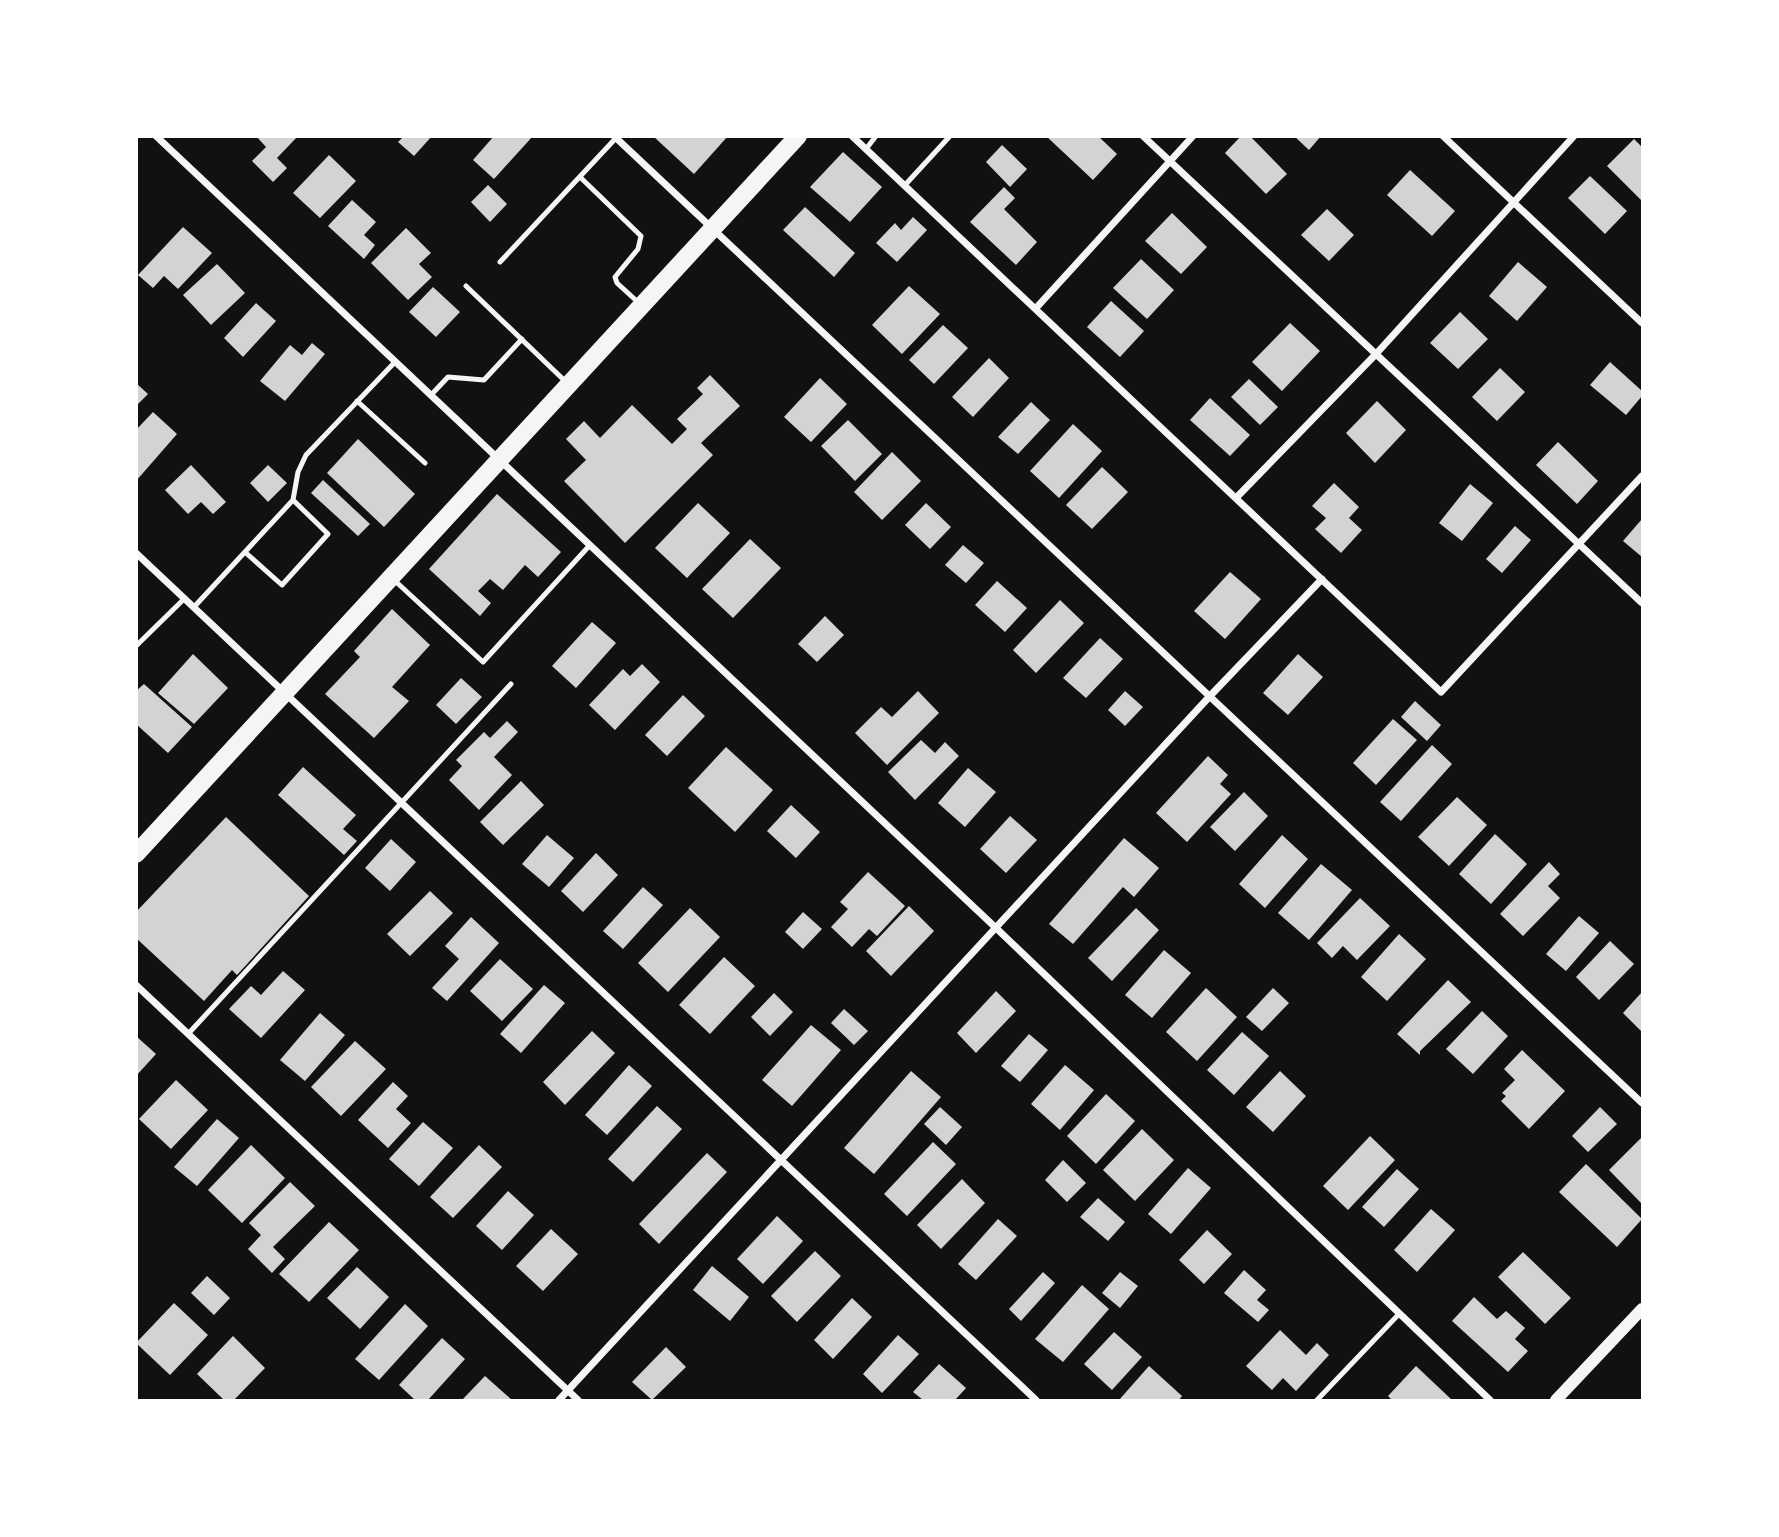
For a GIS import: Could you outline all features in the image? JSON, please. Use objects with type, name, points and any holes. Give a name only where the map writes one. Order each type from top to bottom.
[{"type":"main road","points":[[136,854],[798,136]]},
{"type":"street","points":[[156,136],[996,928],[1490,1401]]},
{"type":"street","points":[[852,136],[1037,307],[1441,692],[1643,476]]},
{"type":"street","points":[[1143,136],[1578,546],[1643,603]]},
{"type":"street","points":[[1037,307],[1193,136]]},
{"type":"street","points":[[1443,136],[1643,323]]},
{"type":"street","points":[[1236,498],[1376,354],[1574,136]]},
{"type":"street","points":[[615,137],[1643,1103]]},
{"type":"street","points":[[136,553],[1037,1401]]},
{"type":"street","points":[[559,1401],[1210,696],[1322,579]]},
{"type":"street","points":[[136,985],[578,1401]]},
{"type":"street","points":[[1556,1401],[1643,1309]]},
{"type":"lane","points":[[866,149],[876,136]]},
{"type":"lane","points":[[905,185],[950,136]]},
{"type":"lane","points":[[500,262],[615,137]]},
{"type":"lane","points":[[580,177],[641,236],[638,249],[615,277],[617,283],[642,306]]},
{"type":"lane","points":[[466,286],[570,385]]},
{"type":"lane","points":[[431,395],[448,377],[484,380],[522,339]]},
{"type":"lane","points":[[194,607],[293,500],[298,472],[306,455],[395,362]]},
{"type":"lane","points":[[357,401],[425,463]]},
{"type":"lane","points":[[246,553],[282,585],[328,534],[293,500]]},
{"type":"lane","points":[[392,577],[484,662],[590,545]]},
{"type":"lane","points":[[136,646],[185,598]]},
{"type":"lane","points":[[188,1034],[511,684]]},
{"type":"lane","points":[[1317,1401],[1399,1314]]},
{"type":"building","points":[[256,136],[298,136],[277,158],[287,168],[273,182],[252,161],[266,147]]},
{"type":"building","points":[[404,136],[432,136],[414,156],[398,142]]},
{"type":"building","points":[[494,136],[533,136],[494,179],[473,160]]},
{"type":"building","points":[[653,136],[728,136],[694,174]]},
{"type":"building","points":[[1046,136],[1098,136],[1117,154],[1093,180]]},
{"type":"building","points":[[1241,136],[1250,136],[1287,174],[1266,194],[1225,153]]},
{"type":"building","points":[[1294,136],[1321,136],[1309,150]]},
{"type":"building","points":[[1634,139],[1642,147],[1641,200],[1607,166]]},
{"type":"building","points":[[1002,145],[1027,169],[1010,187],[986,162]]},
{"type":"building","points":[[843,152],[882,187],[850,222],[810,187]]},
{"type":"building","points":[[329,155],[356,181],[320,218],[293,193]]},
{"type":"building","points":[[1410,170],[1455,211],[1432,236],[1387,195]]},
{"type":"building","points":[[1590,176],[1627,211],[1605,234],[1568,198]]},
{"type":"building","points":[[488,185],[507,204],[490,222],[471,202]]},
{"type":"building","points":[[1004,187],[1015,198],[1004,209],[1037,242],[1016,265],[970,222]]},
{"type":"building","points":[[352,200],[376,222],[364,235],[375,245],[364,259],[328,226]]},
{"type":"building","points":[[805,207],[855,253],[834,277],[783,230]]},
{"type":"building","points":[[1327,209],[1354,235],[1329,261],[1301,235]]},
{"type":"building","points":[[1172,213],[1207,247],[1181,274],[1145,241]]},
{"type":"building","points":[[913,217],[927,230],[897,262],[876,243],[895,223],[901,230]]},
{"type":"building","points":[[183,227],[212,253],[178,289],[164,276],[153,288],[138,275]]},
{"type":"building","points":[[406,228],[431,253],[419,264],[432,277],[408,300],[371,263]]},
{"type":"building","points":[[1141,259],[1174,290],[1147,319],[1113,288]]},
{"type":"building","points":[[1518,262],[1547,287],[1517,321],[1489,296]]},
{"type":"building","points":[[217,264],[245,293],[211,325],[183,295]]},
{"type":"building","points":[[909,286],[940,314],[902,354],[872,325]]},
{"type":"building","points":[[433,287],[460,312],[436,337],[409,312]]},
{"type":"building","points":[[1111,301],[1144,331],[1120,357],[1087,327]]},
{"type":"building","points":[[256,303],[276,321],[243,357],[224,338]]},
{"type":"building","points":[[1460,312],[1488,339],[1458,369],[1430,343]]},
{"type":"building","points":[[1290,323],[1320,351],[1282,391],[1252,362]]},
{"type":"building","points":[[943,325],[968,348],[934,384],[909,360]]},
{"type":"building","points":[[312,343],[325,354],[285,401],[260,381],[290,345],[302,355]]},
{"type":"building","points":[[989,358],[1009,378],[973,417],[952,397]]},
{"type":"building","points":[[1610,362],[1642,391],[1642,396],[1626,415],[1590,385]]},
{"type":"building","points":[[1500,368],[1525,392],[1497,421],[1472,397]]},
{"type":"building","points":[[710,375],[740,406],[701,443],[713,455],[625,543],[564,481],[586,460],[566,439],[584,421],[600,438],[632,405],[672,444],[687,429],[677,419],[703,394],[697,388]]},
{"type":"building","points":[[820,378],[847,404],[811,442],[784,417]]},
{"type":"building","points":[[1249,379],[1278,407],[1260,425],[1231,397]]},
{"type":"building","points":[[136,383],[148,394],[136,406]]},
{"type":"building","points":[[1210,398],[1250,435],[1230,456],[1190,420]]},
{"type":"building","points":[[1377,401],[1406,430],[1375,463],[1346,433]]},
{"type":"building","points":[[1031,402],[1050,420],[1018,454],[998,437]]},
{"type":"building","points":[[153,412],[177,434],[136,481],[136,430]]},
{"type":"building","points":[[848,420],[882,454],[855,481],[821,446]]},
{"type":"building","points":[[1073,424],[1102,451],[1059,498],[1030,471]]},
{"type":"building","points":[[358,439],[415,494],[384,527],[327,473]]},
{"type":"building","points":[[1558,442],[1598,481],[1577,504],[1536,465]]},
{"type":"building","points":[[892,452],[921,481],[882,520],[854,492]]},
{"type":"building","points":[[191,465],[226,502],[213,514],[201,502],[188,514],[165,490]]},
{"type":"building","points":[[268,465],[287,483],[268,502],[250,483]]},
{"type":"building","points":[[1102,467],[1128,492],[1092,529],[1066,505]]},
{"type":"building","points":[[323,480],[370,524],[358,536],[311,493]]},
{"type":"building","points":[[1334,483],[1359,507],[1349,518],[1362,530],[1341,553],[1315,529],[1326,518],[1312,506]]},
{"type":"building","points":[[1470,484],[1493,503],[1462,541],[1439,523]]},
{"type":"building","points":[[497,494],[561,552],[538,577],[525,565],[503,590],[490,579],[478,591],[491,603],[480,616],[429,569]]},
{"type":"building","points":[[698,503],[730,533],[687,578],[655,548]]},
{"type":"building","points":[[926,503],[951,527],[930,549],[905,525]]},
{"type":"building","points":[[1642,519],[1642,557],[1623,541]]},
{"type":"building","points":[[1515,526],[1531,540],[1502,573],[1486,559]]},
{"type":"building","points":[[750,539],[781,568],[733,618],[702,589]]},
{"type":"building","points":[[963,545],[984,563],[966,583],[945,565]]},
{"type":"building","points":[[1230,572],[1261,599],[1225,639],[1194,611]]},
{"type":"building","points":[[997,581],[1027,608],[1005,632],[975,605]]},
{"type":"building","points":[[1060,600],[1084,623],[1036,673],[1013,650]]},
{"type":"building","points":[[392,609],[430,645],[392,687],[409,701],[374,738],[325,694],[360,657],[354,651]]},
{"type":"building","points":[[825,616],[844,635],[817,662],[798,644]]},
{"type":"building","points":[[592,622],[616,643],[576,688],[552,666]]},
{"type":"building","points":[[1100,638],[1123,659],[1086,698],[1063,678]]},
{"type":"building","points":[[193,654],[228,688],[194,724],[158,693]]},
{"type":"building","points":[[1298,654],[1323,677],[1288,715],[1263,693]]},
{"type":"building","points":[[642,664],[660,682],[615,730],[589,705],[623,669],[630,676]]},
{"type":"building","points":[[461,678],[482,697],[456,724],[436,705]]},
{"type":"building","points":[[144,684],[192,727],[168,753],[136,724],[136,691]]},
{"type":"building","points":[[918,691],[939,713],[887,765],[855,733],[881,707],[892,717]]},
{"type":"building","points":[[1125,691],[1143,707],[1125,726],[1108,710]]},
{"type":"building","points":[[683,695],[705,716],[667,756],[645,735]]},
{"type":"building","points":[[1415,701],[1441,725],[1427,741],[1401,717]]},
{"type":"building","points":[[1393,719],[1417,740],[1376,785],[1353,763]]},
{"type":"building","points":[[507,721],[518,732],[494,757],[512,775],[479,810],[449,780],[462,766],[456,760],[484,732],[490,738]]},
{"type":"building","points":[[921,740],[935,753],[945,742],[959,756],[915,800],[888,772]]},
{"type":"building","points":[[1432,745],[1452,764],[1401,821],[1380,802]]},
{"type":"building","points":[[726,747],[773,790],[735,832],[688,788]]},
{"type":"building","points":[[1208,756],[1228,775],[1220,784],[1231,794],[1187,842],[1156,813]]},
{"type":"building","points":[[303,767],[356,815],[343,829],[357,841],[344,855],[278,795]]},
{"type":"building","points":[[968,768],[996,792],[965,827],[938,803]]},
{"type":"building","points":[[521,781],[544,805],[503,845],[480,822]]},
{"type":"building","points":[[1244,792],[1268,816],[1235,851],[1210,827]]},
{"type":"building","points":[[1457,797],[1487,825],[1449,866],[1418,837]]},
{"type":"building","points":[[791,805],[820,832],[796,858],[767,831]]},
{"type":"building","points":[[1010,816],[1037,840],[1006,873],[980,849]]},
{"type":"building","points":[[226,817],[309,896],[237,975],[232,970],[204,1001],[136,938],[136,912]]},
{"type":"building","points":[[1495,834],[1527,864],[1491,904],[1459,874]]},
{"type":"building","points":[[547,835],[574,858],[549,887],[522,864]]},
{"type":"building","points":[[1282,835],[1308,859],[1265,908],[1239,884]]},
{"type":"building","points":[[1124,838],[1159,868],[1134,897],[1123,887],[1073,944],[1049,924]]},
{"type":"building","points":[[391,839],[416,862],[390,891],[365,868]]},
{"type":"building","points":[[596,853],[618,875],[583,912],[561,891]]},
{"type":"building","points":[[1549,862],[1560,874],[1548,886],[1560,898],[1523,936],[1500,914]]},
{"type":"building","points":[[1321,864],[1352,890],[1309,940],[1278,913]]},
{"type":"building","points":[[868,872],[905,906],[877,936],[869,929],[852,947],[831,927],[848,909],[840,902]]},
{"type":"building","points":[[643,887],[663,905],[623,949],[603,931]]},
{"type":"building","points":[[430,891],[453,913],[410,956],[387,934]]},
{"type":"building","points":[[1360,898],[1390,926],[1357,960],[1343,946],[1332,958],[1317,943]]},
{"type":"building","points":[[909,906],[934,931],[891,976],[866,951]]},
{"type":"building","points":[[690,908],[720,937],[668,992],[638,963]]},
{"type":"building","points":[[1136,908],[1159,930],[1112,981],[1088,958]]},
{"type":"building","points":[[803,912],[822,929],[803,949],[785,932]]},
{"type":"building","points":[[1579,916],[1599,933],[1566,971],[1546,954]]},
{"type":"building","points":[[471,917],[499,943],[447,1001],[432,988],[459,959],[445,946]]},
{"type":"building","points":[[1399,934],[1426,959],[1387,1001],[1361,977]]},
{"type":"building","points":[[1610,941],[1634,964],[1599,1000],[1576,977]]},
{"type":"building","points":[[1164,950],[1191,973],[1152,1018],[1125,995]]},
{"type":"building","points":[[724,957],[755,986],[710,1034],[679,1005]]},
{"type":"building","points":[[500,959],[533,989],[502,1021],[470,991]]},
{"type":"building","points":[[283,971],[305,990],[261,1038],[229,1009],[251,986],[261,995]]},
{"type":"building","points":[[1448,980],[1471,1002],[1420,1051],[1420,1055],[1397,1034]]},
{"type":"building","points":[[544,985],[565,1003],[521,1053],[500,1034]]},
{"type":"building","points":[[1206,988],[1237,1017],[1197,1061],[1166,1032]]},
{"type":"building","points":[[1273,988],[1289,1003],[1262,1031],[1246,1017]]},
{"type":"building","points":[[996,991],[1016,1011],[976,1053],[957,1033]]},
{"type":"building","points":[[1642,992],[1642,1032],[1623,1013]]},
{"type":"building","points":[[774,993],[793,1012],[770,1036],[751,1017]]},
{"type":"building","points":[[844,1009],[868,1031],[854,1045],[831,1023]]},
{"type":"building","points":[[1482,1011],[1508,1036],[1473,1074],[1446,1049]]},
{"type":"building","points":[[320,1013],[345,1035],[305,1081],[280,1060]]},
{"type":"building","points":[[811,1025],[841,1050],[792,1106],[762,1080]]},
{"type":"building","points":[[592,1031],[615,1053],[565,1105],[543,1082]]},
{"type":"building","points":[[1242,1032],[1269,1056],[1234,1095],[1207,1070]]},
{"type":"building","points":[[1029,1034],[1048,1050],[1020,1082],[1001,1066]]},
{"type":"building","points":[[136,1036],[156,1054],[136,1076]]},
{"type":"building","points":[[355,1041],[386,1069],[341,1116],[311,1087]]},
{"type":"building","points":[[1522,1050],[1565,1091],[1529,1129],[1501,1101],[1506,1096],[1502,1093],[1515,1080],[1504,1069]]},
{"type":"building","points":[[629,1065],[652,1086],[607,1135],[585,1115]]},
{"type":"building","points":[[1065,1065],[1094,1090],[1060,1130],[1031,1104]]},
{"type":"building","points":[[911,1071],[941,1097],[874,1174],[844,1148]]},
{"type":"building","points":[[1280,1071],[1306,1096],[1273,1132],[1246,1107]]},
{"type":"building","points":[[176,1080],[208,1110],[171,1149],[139,1119]]},
{"type":"building","points":[[393,1082],[408,1096],[396,1109],[411,1123],[388,1148],[358,1120]]},
{"type":"building","points":[[1106,1094],[1135,1121],[1096,1164],[1067,1136]]},
{"type":"building","points":[[657,1106],[682,1129],[633,1182],[608,1159]]},
{"type":"building","points":[[940,1107],[962,1127],[946,1145],[924,1124]]},
{"type":"building","points":[[1600,1107],[1617,1124],[1588,1152],[1572,1136]]},
{"type":"building","points":[[217,1119],[239,1138],[197,1186],[174,1167]]},
{"type":"building","points":[[423,1122],[453,1148],[419,1186],[389,1159]]},
{"type":"building","points":[[1142,1129],[1174,1160],[1135,1201],[1103,1170]]},
{"type":"building","points":[[1370,1136],[1395,1160],[1348,1210],[1323,1186]]},
{"type":"building","points":[[1641,1138],[1642,1140],[1642,1204],[1609,1170]]},
{"type":"building","points":[[933,1142],[956,1164],[907,1216],[884,1194]]},
{"type":"building","points":[[251,1145],[285,1178],[242,1223],[208,1190]]},
{"type":"building","points":[[479,1145],[502,1167],[453,1218],[430,1197]]},
{"type":"building","points":[[707,1153],[727,1172],[659,1244],[639,1224]]},
{"type":"building","points":[[1063,1160],[1086,1183],[1067,1202],[1045,1180]]},
{"type":"building","points":[[1586,1164],[1642,1219],[1617,1247],[1559,1192]]},
{"type":"building","points":[[1188,1168],[1211,1188],[1171,1234],[1148,1214]]},
{"type":"building","points":[[1397,1169],[1419,1189],[1384,1227],[1362,1207]]},
{"type":"building","points":[[962,1179],[985,1203],[941,1249],[917,1225]]},
{"type":"building","points":[[290,1182],[315,1206],[273,1247],[285,1259],[272,1273],[248,1249],[261,1235],[249,1223]]},
{"type":"building","points":[[508,1191],[534,1215],[502,1250],[476,1226]]},
{"type":"building","points":[[1098,1198],[1125,1222],[1108,1241],[1080,1217]]},
{"type":"building","points":[[1431,1209],[1455,1230],[1417,1272],[1394,1250]]},
{"type":"building","points":[[777,1216],[803,1241],[763,1284],[737,1259]]},
{"type":"building","points":[[998,1219],[1017,1236],[976,1280],[958,1264]]},
{"type":"building","points":[[329,1222],[359,1250],[309,1302],[279,1274]]},
{"type":"building","points":[[551,1229],[578,1254],[543,1291],[516,1266]]},
{"type":"building","points":[[1207,1230],[1232,1254],[1204,1284],[1179,1260]]},
{"type":"building","points":[[815,1251],[841,1276],[797,1322],[771,1296]]},
{"type":"building","points":[[1523,1252],[1571,1298],[1545,1324],[1498,1277]]},
{"type":"building","points":[[712,1266],[749,1297],[730,1321],[693,1290]]},
{"type":"building","points":[[357,1267],[389,1297],[360,1329],[327,1298]]},
{"type":"building","points":[[1244,1270],[1266,1290],[1257,1300],[1269,1310],[1258,1322],[1224,1293]]},
{"type":"building","points":[[1043,1272],[1055,1283],[1021,1321],[1009,1309]]},
{"type":"building","points":[[1120,1272],[1138,1286],[1120,1308],[1102,1293]]},
{"type":"building","points":[[207,1276],[230,1298],[214,1315],[191,1293]]},
{"type":"building","points":[[1082,1285],[1109,1309],[1063,1362],[1035,1339]]},
{"type":"building","points":[[1474,1297],[1497,1319],[1506,1311],[1525,1328],[1515,1339],[1528,1351],[1508,1372],[1452,1321]]},
{"type":"building","points":[[852,1298],[872,1317],[833,1359],[814,1340]]},
{"type":"building","points":[[174,1303],[208,1335],[170,1375],[136,1343]]},
{"type":"building","points":[[405,1304],[428,1326],[379,1380],[355,1359]]},
{"type":"building","points":[[1280,1330],[1306,1355],[1317,1343],[1329,1355],[1296,1391],[1283,1378],[1272,1390],[1246,1366]]},
{"type":"building","points":[[1114,1332],[1142,1357],[1112,1390],[1084,1364]]},
{"type":"building","points":[[898,1335],[919,1354],[882,1393],[863,1374]]},
{"type":"building","points":[[233,1336],[265,1368],[234,1400],[224,1400],[197,1374]]},
{"type":"building","points":[[442,1338],[465,1359],[428,1400],[415,1400],[399,1385]]},
{"type":"building","points":[[666,1347],[686,1367],[652,1400],[632,1382]]},
{"type":"building","points":[[939,1364],[966,1388],[955,1400],[923,1400],[913,1392]]},
{"type":"building","points":[[1149,1366],[1182,1396],[1179,1400],[1119,1400]]},
{"type":"building","points":[[1416,1366],[1452,1400],[1392,1400],[1388,1396]]},
{"type":"building","points":[[485,1376],[512,1400],[462,1400]]}]
